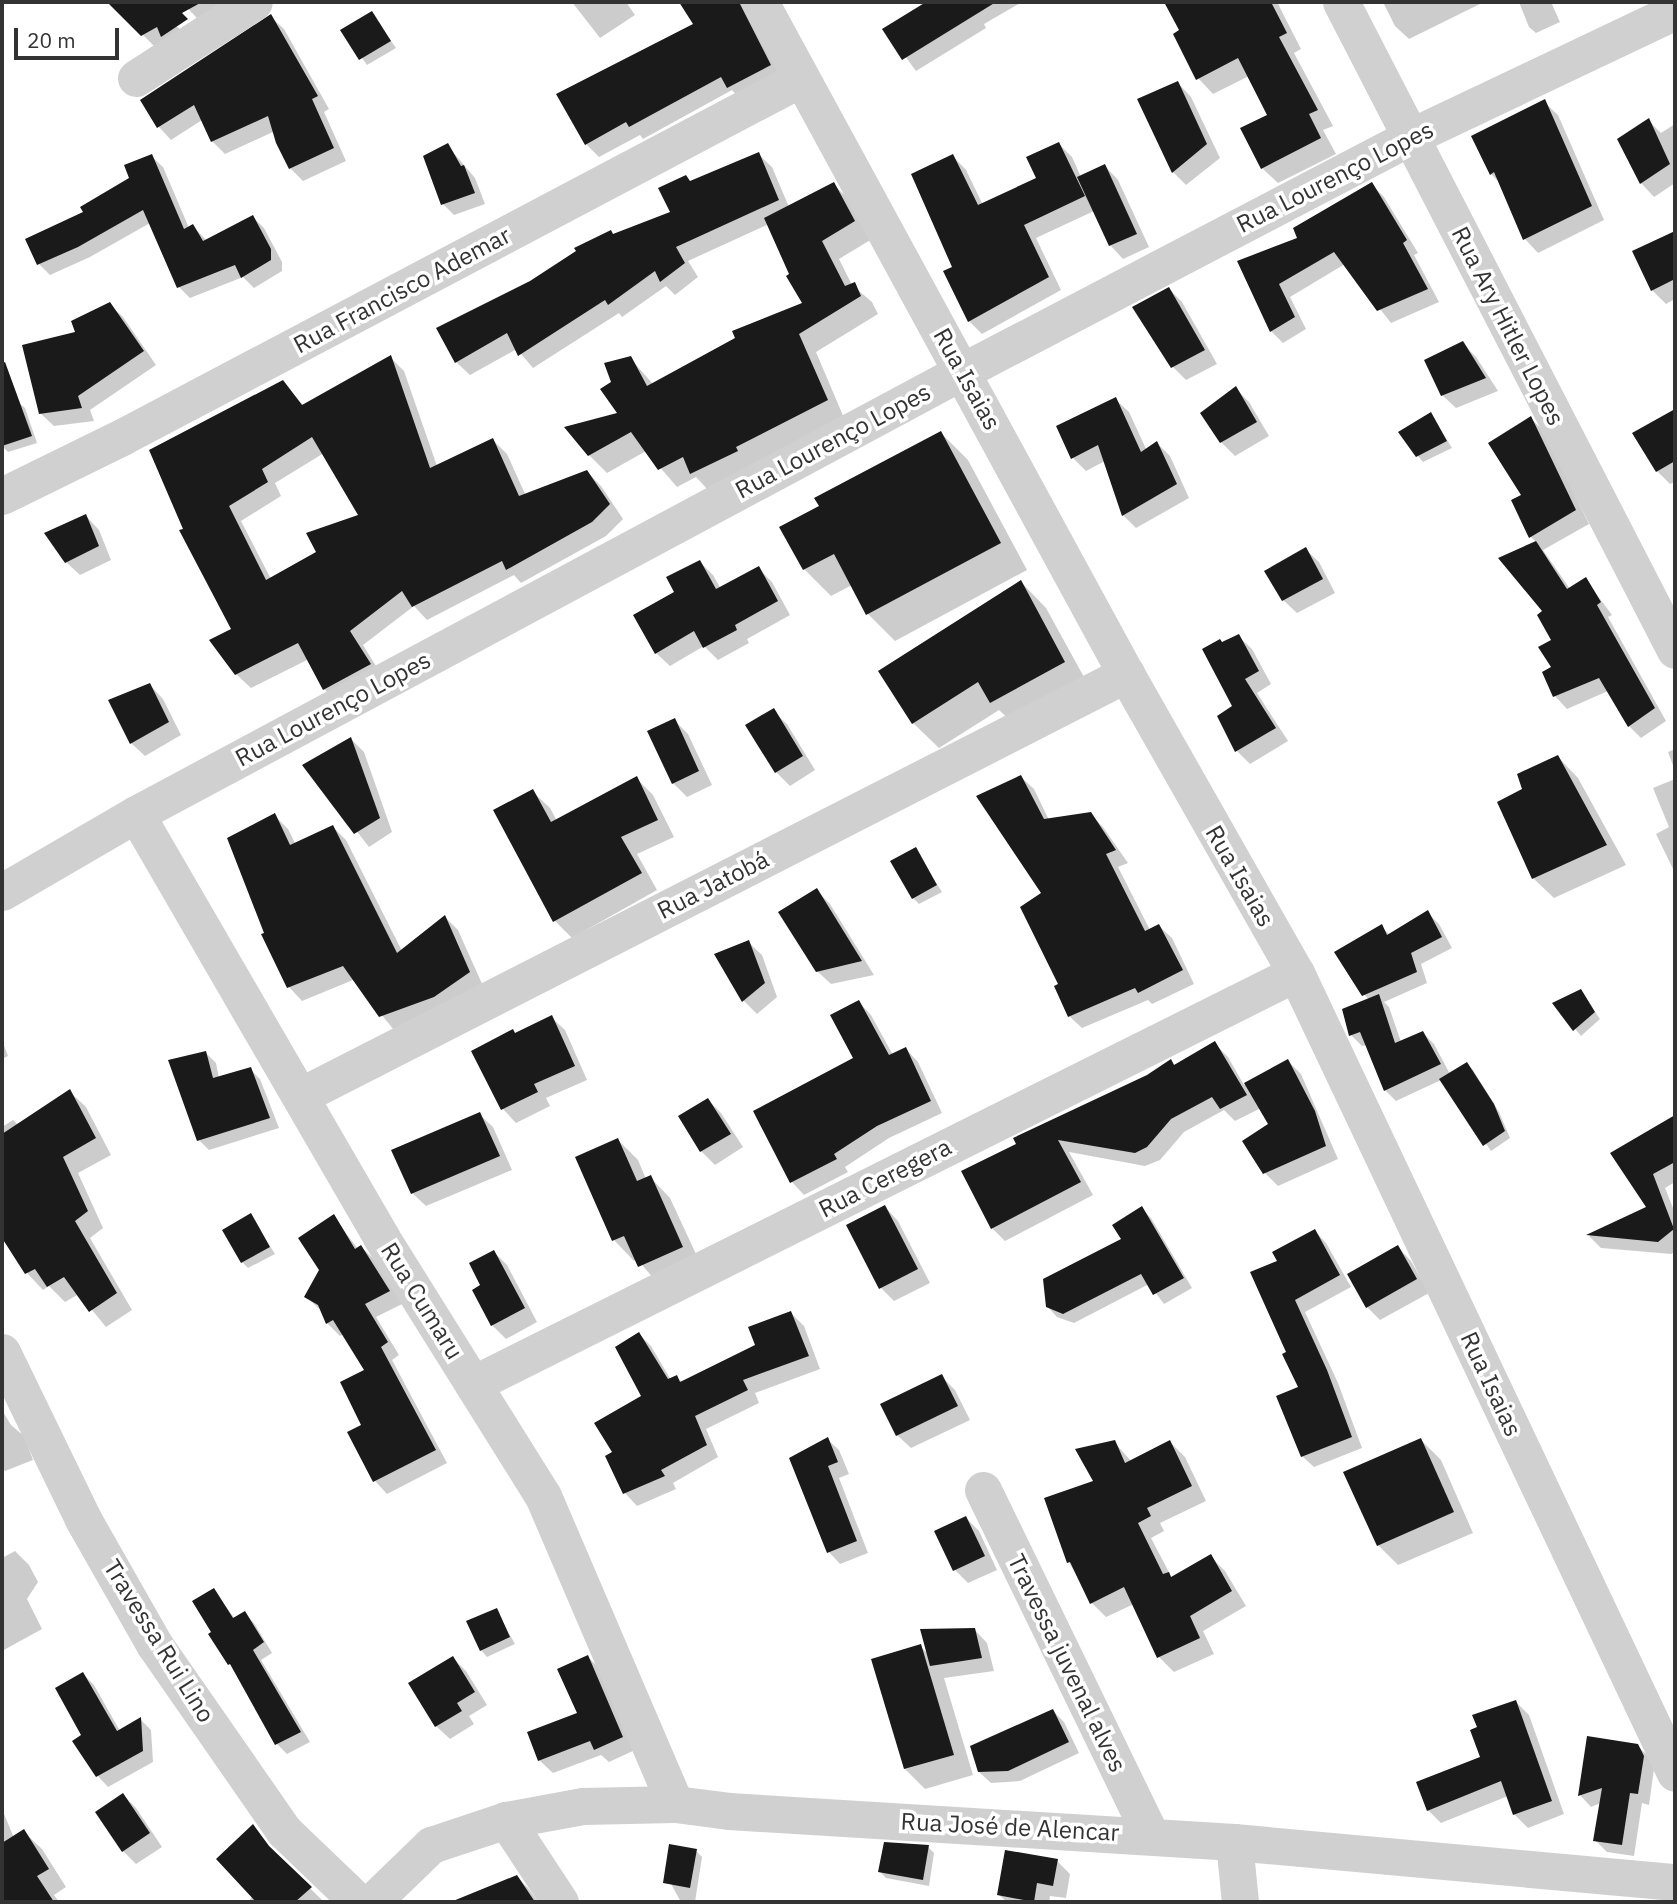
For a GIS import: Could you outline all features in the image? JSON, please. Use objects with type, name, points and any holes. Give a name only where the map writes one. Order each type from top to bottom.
[{"type":"street","points":[[136,78],[254,2]]},
{"type":"street","name":"Rua Isaias","points":[[760,2],[1126,674],[1296,973],[1675,1773]]},
{"type":"street","name":"Rua Ary Hitler Lopes","points":[[1341,2],[1675,650]]},
{"type":"street","name":"Rua Lourenço Lopes","points":[[2,892],[136,814],[963,371],[1410,137],[1675,11]]},
{"type":"street","name":"Rua Francisco Ademar","points":[[2,496],[122,437],[800,79]]},
{"type":"street","name":"Rua Jatobá","points":[[300,1096],[1126,674]]},
{"type":"street","name":"Rua Cumaru","points":[[136,814],[381,1237],[543,1496],[675,1804]]},
{"type":"street","name":"Rua Ceregera","points":[[473,1384],[1296,973]]},
{"type":"street","name":"Travessa Rui Lino","points":[[2,1352],[83,1519],[154,1644],[284,1831],[358,1902]]},
{"type":"street","name":"Travessa juvenal alves","points":[[983,1490],[1152,1836]]},
{"type":"street","name":"Rua José de Alencar","points":[[372,1902],[431,1845],[506,1820],[583,1806],[675,1804],[729,1811],[1234,1842],[1675,1882]]},
{"type":"street","points":[[506,1820],[561,1902]]},
{"type":"street","points":[[1234,1842],[1240,1902]]},
{"type":"building","points":[[107,2],[202,2],[182,13],[188,19],[161,37],[157,27],[141,36]]},
{"type":"building","points":[[679,2],[739,2],[771,65],[727,88],[721,77],[629,127],[626,122],[585,145],[556,94],[693,24]]},
{"type":"building","points":[[926,2],[996,2],[902,60],[882,29]]},
{"type":"building","points":[[1164,2],[1271,2],[1287,33],[1279,37],[1318,110],[1309,114],[1321,138],[1261,169],[1240,128],[1267,115],[1238,58],[1196,80],[1173,34],[1179,30]]},
{"type":"building","points":[[372,11],[391,41],[359,60],[340,30]]},
{"type":"building","points":[[271,14],[318,96],[312,99],[334,148],[289,169],[276,143],[268,116],[211,142],[194,105],[157,128],[140,100]]},
{"type":"building","points":[[1178,81],[1207,144],[1172,173],[1137,99]]},
{"type":"building","points":[[1545,99],[1592,206],[1523,240],[1494,172],[1490,175],[1471,136]]},
{"type":"building","points":[[1649,118],[1670,164],[1640,184],[1617,139]]},
{"type":"building","points":[[1059,142],[1085,196],[1024,225],[1049,277],[968,322],[943,271],[952,267],[911,174],[953,154],[978,205],[1036,178],[1026,157]]},
{"type":"building","points":[[448,143],[461,166],[464,165],[475,193],[441,205],[423,156]]},
{"type":"building","points":[[759,152],[779,200],[676,247],[685,263],[660,282],[655,271],[608,305],[605,300],[518,356],[507,333],[455,363],[436,328],[530,281],[576,251],[574,248],[611,230],[613,234],[670,212],[658,188],[686,175],[690,181]]},
{"type":"building","points":[[152,154],[184,229],[193,224],[203,241],[253,215],[271,249],[271,260],[241,278],[235,265],[177,288],[143,210],[78,247],[37,265],[25,239],[83,212],[80,207],[129,178],[124,165]]},
{"type":"building","points":[[1105,164],[1137,234],[1109,246],[1077,177]]},
{"type":"building","points":[[834,182],[855,221],[822,241],[845,286],[855,282],[861,296],[799,334],[828,400],[736,447],[738,451],[690,474],[683,457],[658,470],[631,432],[588,456],[564,427],[617,413],[600,389],[611,382],[604,363],[631,356],[647,386],[735,338],[732,331],[802,303],[786,276],[789,274],[764,218]]},
{"type":"building","points":[[1372,182],[1407,240],[1403,243],[1428,289],[1377,311],[1334,252],[1279,284],[1295,317],[1270,332],[1237,261],[1297,238],[1293,228]]},
{"type":"building","points":[[1675,231],[1675,279],[1651,291],[1632,251]]},
{"type":"building","points":[[1169,287],[1205,350],[1171,368],[1132,307]]},
{"type":"building","points":[[110,302],[144,351],[78,396],[82,408],[39,414],[22,345],[75,332],[71,321]]},
{"type":"building","points":[[1463,341],[1486,378],[1441,396],[1424,360]]},
{"type":"building","points":[[391,355],[430,468],[493,438],[519,496],[587,470],[610,504],[592,522],[506,570],[502,561],[412,607],[402,591],[350,631],[371,664],[323,690],[298,643],[235,675],[209,640],[231,629],[179,530],[183,529],[149,450],[283,380],[302,405]],"holes":[[[312,437],[358,515],[306,533],[316,552],[266,580],[229,506],[268,482],[262,469]]]},
{"type":"building","points":[[5,362],[32,436],[2,446],[2,363]]},
{"type":"building","points":[[1236,386],[1257,422],[1220,443],[1200,413]]},
{"type":"building","points":[[1116,397],[1141,452],[1157,441],[1177,484],[1122,516],[1098,445],[1071,459],[1056,426]]},
{"type":"building","points":[[1675,409],[1675,461],[1656,472],[1632,433]]},
{"type":"building","points":[[1431,412],[1447,441],[1416,457],[1398,432]]},
{"type":"building","points":[[1531,416],[1576,510],[1529,538],[1511,500],[1521,495],[1488,443]]},
{"type":"building","points":[[941,431],[1001,543],[866,615],[834,554],[803,570],[779,527],[819,506],[814,498]]},
{"type":"building","points":[[86,514],[99,546],[65,563],[44,533]]},
{"type":"building","points":[[1536,541],[1567,589],[1586,577],[1601,602],[1597,605],[1655,708],[1628,727],[1599,678],[1553,697],[1542,672],[1551,667],[1538,647],[1551,640],[1537,615],[1542,611],[1498,558]]},
{"type":"building","points":[[1306,547],[1323,579],[1282,601],[1264,571]]},
{"type":"building","points":[[700,560],[716,589],[759,566],[778,601],[735,625],[737,630],[703,648],[694,631],[655,654],[633,615],[674,592],[666,577]]},
{"type":"building","points":[[1021,580],[1065,662],[990,703],[978,682],[912,724],[878,671]]},
{"type":"building","points":[[1239,634],[1259,671],[1245,679],[1276,728],[1235,752],[1217,716],[1232,706],[1202,649],[1220,639],[1222,642]]},
{"type":"building","points":[[150,683],[169,722],[130,744],[108,700]]},
{"type":"building","points":[[774,708],[803,756],[775,773],[745,725]]},
{"type":"building","points":[[675,718],[699,771],[672,784],[647,731]]},
{"type":"building","points":[[351,737],[380,818],[354,834],[302,765]]},
{"type":"building","points":[[1558,755],[1607,845],[1532,879],[1497,802],[1522,789],[1517,774]]},
{"type":"building","points":[[1021,775],[1044,819],[1091,812],[1116,850],[1106,854],[1145,931],[1159,924],[1183,970],[1138,993],[1135,988],[1068,1017],[1054,986],[1058,984],[1020,907],[1041,893],[976,796]]},
{"type":"building","points":[[637,776],[658,820],[621,837],[642,873],[553,922],[493,810],[533,789],[551,822]]},
{"type":"building","points":[[275,813],[290,845],[333,825],[397,953],[445,915],[470,972],[434,997],[379,1017],[343,966],[287,988],[261,934],[264,933],[227,838]]},
{"type":"building","points":[[916,847],[937,885],[912,899],[890,861]]},
{"type":"building","points":[[817,888],[862,961],[816,972],[778,912]]},
{"type":"building","points":[[1428,910],[1442,937],[1411,953],[1417,972],[1362,996],[1334,952],[1382,924],[1387,935]]},
{"type":"building","points":[[749,940],[765,983],[742,1002],[714,954]]},
{"type":"building","points":[[1581,989],[1595,1012],[1573,1031],[1552,1003]]},
{"type":"building","points":[[1379,994],[1395,1043],[1423,1031],[1441,1064],[1384,1091],[1360,1032],[1349,1036],[1342,1009]]},
{"type":"building","points":[[859,1000],[889,1055],[906,1047],[931,1101],[877,1126],[834,1154],[837,1159],[790,1183],[753,1111],[853,1058],[830,1015]]},
{"type":"building","points":[[552,1015],[575,1066],[534,1084],[538,1092],[501,1110],[471,1051],[513,1029],[515,1033]]},
{"type":"building","points":[[1215,1041],[1247,1095],[1220,1109],[1212,1097],[1171,1119],[1147,1147],[1135,1153],[1058,1140],[1081,1182],[991,1229],[961,1171],[1016,1144],[1013,1138],[1147,1075],[1171,1059],[1174,1065]]},
{"type":"building","points":[[206,1051],[213,1078],[251,1067],[270,1118],[197,1141],[168,1060]]},
{"type":"building","points":[[1288,1059],[1315,1111],[1326,1146],[1263,1174],[1242,1141],[1268,1124],[1244,1083]]},
{"type":"building","points":[[1467,1062],[1494,1104],[1505,1131],[1483,1146],[1439,1079]]},
{"type":"building","points":[[70,1089],[96,1138],[63,1157],[88,1211],[75,1221],[117,1293],[89,1312],[64,1277],[47,1287],[35,1269],[25,1274],[2,1238],[2,1134]]},
{"type":"building","points":[[708,1098],[731,1134],[700,1152],[678,1116]]},
{"type":"building","points":[[480,1112],[500,1156],[411,1194],[391,1150]]},
{"type":"building","points":[[1675,1115],[1675,1162],[1653,1174],[1674,1229],[1658,1242],[1586,1235],[1646,1207],[1610,1153]]},
{"type":"building","points":[[618,1138],[637,1181],[651,1175],[683,1247],[638,1267],[624,1236],[612,1241],[575,1157]]},
{"type":"building","points":[[885,1205],[918,1269],[879,1289],[846,1225]]},
{"type":"building","points":[[1142,1206],[1184,1278],[1153,1295],[1141,1274],[1063,1314],[1046,1307],[1043,1279],[1121,1239],[1112,1225]]},
{"type":"building","points":[[251,1213],[270,1247],[241,1263],[222,1230]]},
{"type":"building","points":[[334,1214],[355,1249],[361,1245],[390,1291],[365,1304],[388,1342],[381,1347],[436,1450],[373,1482],[347,1432],[361,1425],[340,1382],[364,1370],[333,1320],[326,1324],[318,1305],[304,1297],[319,1270],[298,1238]]},
{"type":"building","points":[[1315,1229],[1340,1275],[1295,1300],[1327,1370],[1352,1437],[1301,1457],[1276,1396],[1298,1387],[1282,1354],[1286,1352],[1250,1272],[1277,1261],[1272,1252]]},
{"type":"building","points":[[1398,1245],[1417,1279],[1366,1308],[1347,1274]]},
{"type":"building","points":[[494,1250],[525,1308],[491,1326],[472,1290],[480,1285],[469,1263]]},
{"type":"building","points":[[791,1311],[809,1356],[743,1380],[748,1390],[695,1416],[707,1445],[661,1470],[665,1476],[623,1494],[605,1456],[612,1452],[594,1423],[641,1396],[615,1347],[639,1332],[668,1379],[677,1375],[680,1382],[755,1345],[748,1327]]},
{"type":"building","points":[[942,1374],[958,1406],[896,1436],[880,1404]]},
{"type":"building","points":[[828,1437],[838,1462],[828,1466],[857,1541],[827,1553],[789,1458]]},
{"type":"building","points":[[1421,1438],[1454,1512],[1377,1546],[1343,1472]]},
{"type":"building","points":[[1115,1440],[1125,1463],[1170,1440],[1192,1486],[1147,1508],[1151,1516],[1138,1523],[1163,1574],[1169,1572],[1171,1577],[1211,1554],[1232,1591],[1190,1616],[1200,1638],[1157,1658],[1124,1587],[1090,1604],[1070,1562],[1067,1563],[1044,1498],[1093,1481],[1075,1449]]},
{"type":"building","points":[[966,1516],[985,1556],[953,1571],[934,1531]]},
{"type":"building","points":[[214,1588],[233,1618],[245,1611],[264,1642],[253,1650],[301,1732],[275,1745],[230,1664],[228,1665],[208,1634],[211,1632],[192,1601]]},
{"type":"building","points":[[497,1608],[510,1637],[480,1651],[466,1621]]},
{"type":"building","points":[[975,1628],[982,1658],[930,1666],[920,1629]]},
{"type":"building","points":[[921,1644],[954,1755],[904,1769],[871,1659]]},
{"type":"building","points":[[588,1655],[623,1737],[594,1750],[590,1741],[538,1761],[527,1732],[577,1713],[557,1669]]},
{"type":"building","points":[[453,1656],[475,1692],[457,1703],[462,1711],[435,1727],[408,1683]]},
{"type":"building","points":[[83,1672],[117,1731],[141,1717],[143,1751],[96,1777],[72,1741],[81,1735],[55,1688]]},
{"type":"building","points":[[1516,1700],[1552,1801],[1513,1815],[1501,1781],[1427,1811],[1416,1782],[1480,1757],[1470,1730],[1477,1727],[1472,1715]]},
{"type":"building","points":[[1053,1709],[1069,1742],[1008,1771],[978,1772],[970,1746]]},
{"type":"building","points":[[1587,1736],[1638,1744],[1644,1756],[1638,1794],[1630,1793],[1622,1845],[1593,1841],[1602,1788],[1578,1796]]},
{"type":"building","points":[[123,1793],[150,1833],[122,1852],[95,1812]]},
{"type":"building","points":[[253,1824],[269,1846],[312,1887],[295,1902],[256,1902],[216,1859]]},
{"type":"building","points":[[24,1829],[49,1869],[37,1876],[54,1902],[2,1902],[2,1843]]},
{"type":"building","points":[[884,1842],[929,1845],[923,1880],[878,1872]]},
{"type":"building","points":[[669,1844],[697,1849],[690,1888],[663,1883]]},
{"type":"building","points":[[1005,1850],[1058,1859],[1053,1886],[1037,1883],[1034,1902],[997,1895]]},
{"type":"building","points":[[517,1875],[535,1902],[453,1902],[453,1901]]}]
